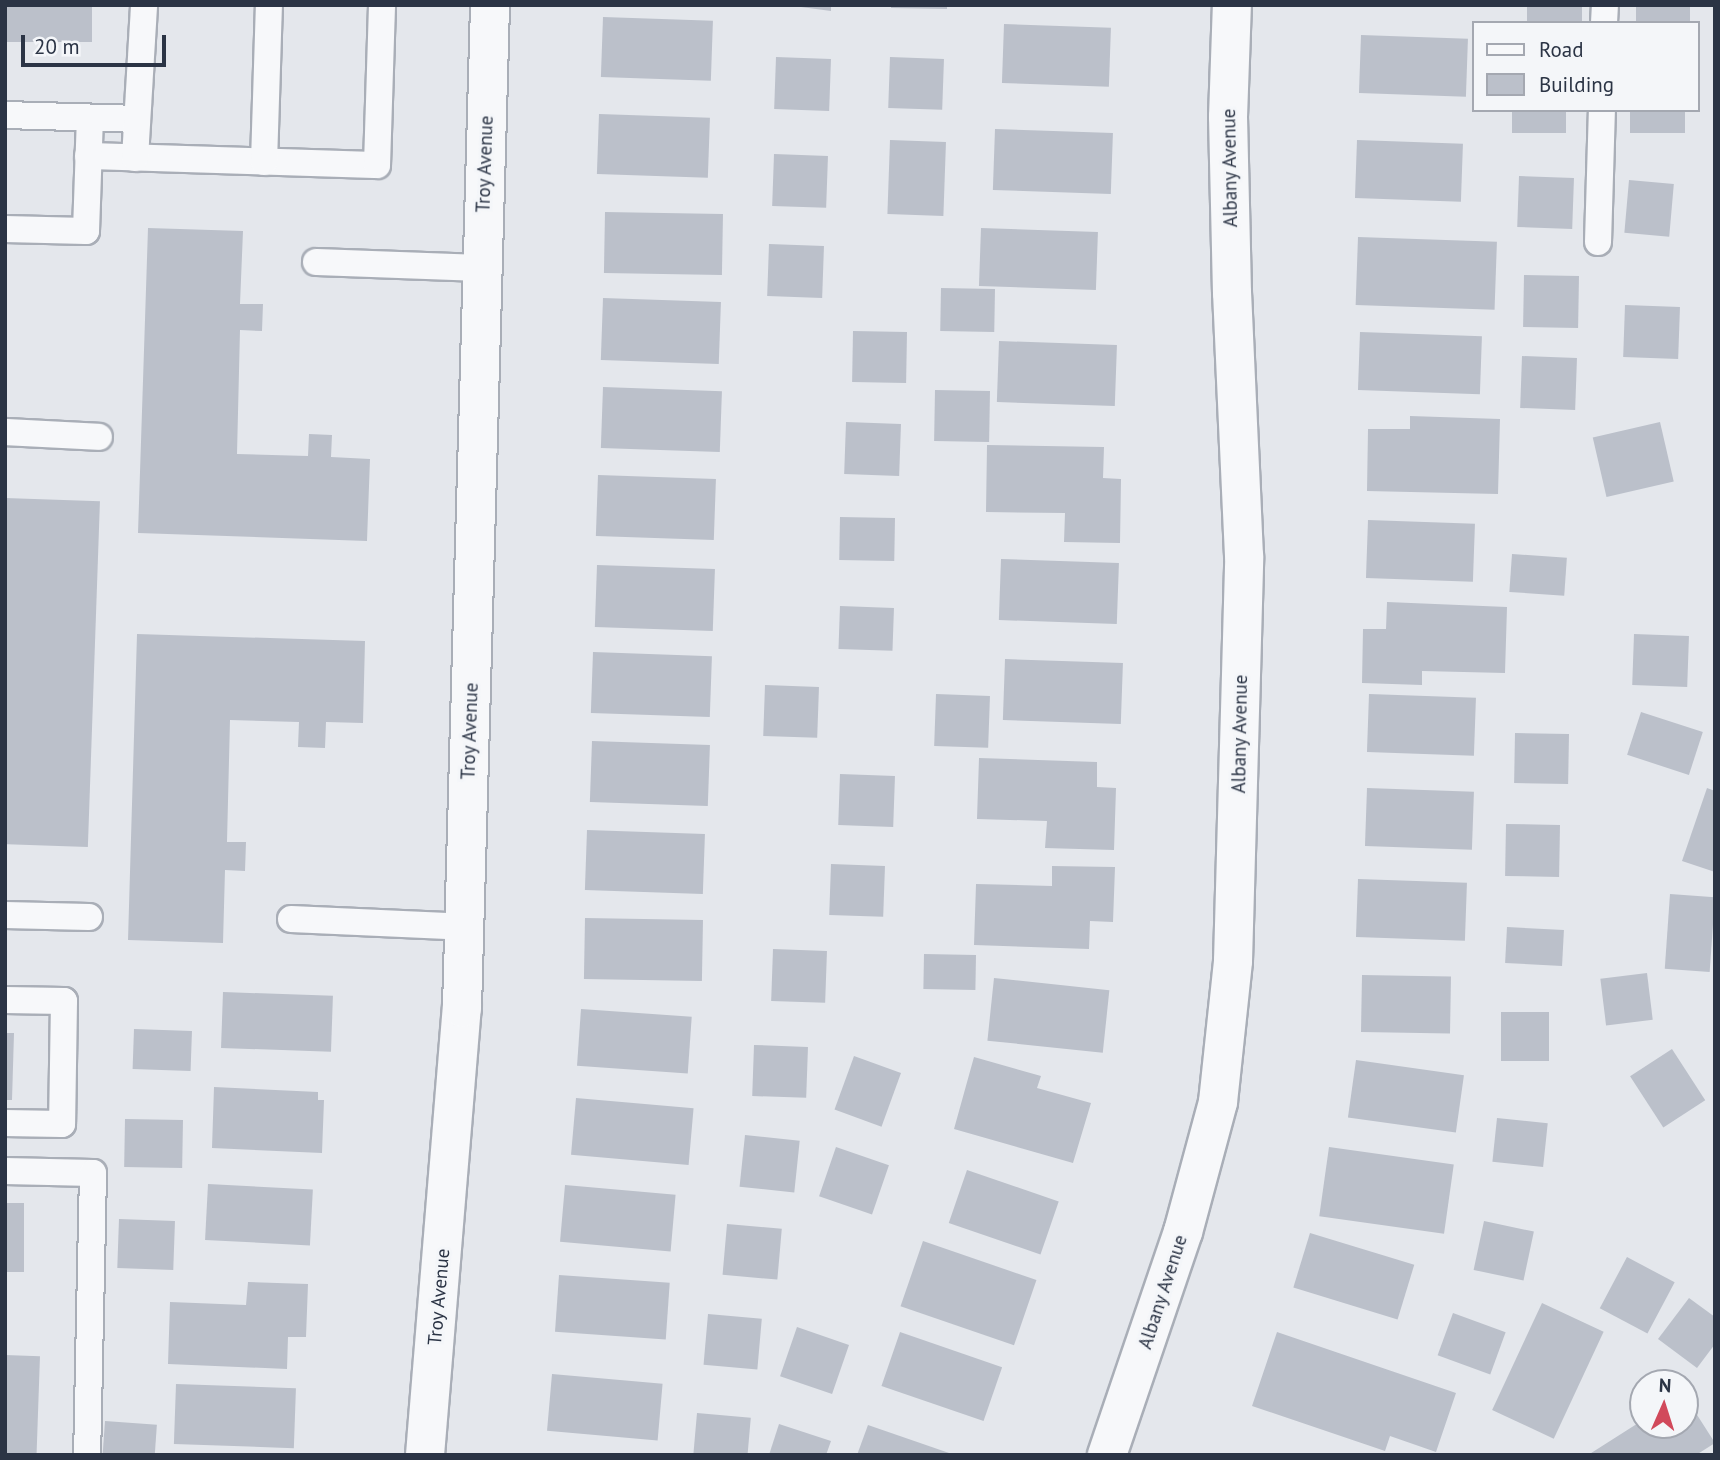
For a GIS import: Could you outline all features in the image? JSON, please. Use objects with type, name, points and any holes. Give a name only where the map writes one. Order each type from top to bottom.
[{"type":"street","name":"Troy Avenue","points":[[425,1455],[462,1008],[490,5]]},
{"type":"street","name":"Albany Avenue","points":[[1117,1452],[1183,1232],[1218,1102],[1233,961],[1244,556],[1228,117],[1232,5]]},
{"type":"lane","points":[[135,158],[144,5]]},
{"type":"lane","points":[[264,162],[269,5]]},
{"type":"lane","points":[[88,156],[377,165],[382,5]]},
{"type":"lane","points":[[1598,242],[1602,112]]},
{"type":"lane","points":[[5,115],[137,119]]},
{"type":"lane","points":[[5,229],[86,231],[90,118]]},
{"type":"lane","points":[[316,262],[482,268]]},
{"type":"lane","points":[[5,432],[99,437]]},
{"type":"lane","points":[[5,915],[89,917]]},
{"type":"lane","points":[[291,919],[464,927]]},
{"type":"lane","points":[[5,1000],[64,1001],[62,1124],[5,1123]]},
{"type":"lane","points":[[5,1171],[93,1173],[88,1455]]},
{"type":"building","points":[[5,5],[92,5],[92,42],[5,42]]},
{"type":"building","points":[[786,5],[831,5],[831,11]]},
{"type":"building","points":[[891,5],[947,5],[947,9],[891,8]]},
{"type":"building","points":[[1527,5],[1582,5],[1582,21],[1527,21]]},
{"type":"building","points":[[1636,5],[1690,5],[1690,21],[1636,21]]},
{"type":"building","points":[[603,17],[713,21],[711,81],[601,77]]},
{"type":"building","points":[[1004,24],[1111,28],[1109,87],[1002,83]]},
{"type":"building","points":[[1361,35],[1468,39],[1466,97],[1359,93]]},
{"type":"building","points":[[776,57],[831,59],[829,111],[774,109]]},
{"type":"building","points":[[890,57],[944,59],[942,110],[888,108]]},
{"type":"building","points":[[1512,112],[1566,112],[1566,133],[1512,133]]},
{"type":"building","points":[[1630,112],[1685,112],[1685,133],[1630,133]]},
{"type":"building","points":[[599,114],[710,118],[708,178],[597,174]]},
{"type":"building","points":[[995,129],[1113,133],[1111,194],[993,190]]},
{"type":"building","points":[[890,140],[946,142],[943,216],[887,214]]},
{"type":"building","points":[[1357,140],[1463,144],[1461,202],[1355,198]]},
{"type":"building","points":[[774,154],[828,156],[826,208],[772,206]]},
{"type":"building","points":[[1519,176],[1574,178],[1572,229],[1517,227]]},
{"type":"building","points":[[1629,180],[1674,184],[1669,237],[1624,233]]},
{"type":"building","points":[[605,212],[723,214],[722,275],[604,273]]},
{"type":"building","points":[[148,228],[243,231],[240,304],[263,304],[262,331],[240,330],[237,454],[308,456],[309,434],[332,435],[331,457],[370,459],[367,541],[138,533]]},
{"type":"building","points":[[981,228],[1098,232],[1096,290],[979,286]]},
{"type":"building","points":[[1358,237],[1497,242],[1495,310],[1356,305]]},
{"type":"building","points":[[769,244],[824,246],[822,298],[767,296]]},
{"type":"building","points":[[1524,275],[1579,276],[1578,328],[1523,327]]},
{"type":"building","points":[[941,288],[995,289],[994,332],[940,331]]},
{"type":"building","points":[[603,298],[721,302],[719,364],[601,360]]},
{"type":"building","points":[[1625,305],[1680,307],[1678,359],[1623,357]]},
{"type":"building","points":[[853,331],[907,332],[906,383],[852,382]]},
{"type":"building","points":[[1360,332],[1482,336],[1480,394],[1358,390]]},
{"type":"building","points":[[999,341],[1117,345],[1115,406],[997,402]]},
{"type":"building","points":[[1522,356],[1577,358],[1575,410],[1520,408]]},
{"type":"building","points":[[603,387],[722,391],[720,452],[601,448]]},
{"type":"building","points":[[935,390],[990,391],[989,442],[934,441]]},
{"type":"building","points":[[1410,416],[1500,419],[1498,494],[1367,491],[1368,429],[1410,429]]},
{"type":"building","points":[[846,422],[901,424],[899,476],[844,474]]},
{"type":"building","points":[[1660,422],[1674,481],[1606,497],[1593,438]]},
{"type":"building","points":[[987,445],[1104,447],[1103,478],[1121,479],[1120,543],[1064,542],[1065,513],[986,512]]},
{"type":"building","points":[[598,475],[716,479],[714,540],[596,536]]},
{"type":"building","points":[[5,498],[100,501],[88,847],[5,844]]},
{"type":"building","points":[[840,517],[895,518],[894,561],[839,560]]},
{"type":"building","points":[[1368,520],[1475,524],[1473,582],[1366,578]]},
{"type":"building","points":[[1512,554],[1567,558],[1564,596],[1509,592]]},
{"type":"building","points":[[1001,559],[1119,563],[1117,624],[999,620]]},
{"type":"building","points":[[597,565],[715,569],[713,631],[595,627]]},
{"type":"building","points":[[1387,602],[1507,607],[1505,673],[1422,671],[1422,685],[1362,683],[1363,629],[1386,629]]},
{"type":"building","points":[[840,606],[894,608],[892,651],[838,649]]},
{"type":"building","points":[[137,634],[365,641],[363,723],[326,722],[325,748],[298,747],[299,722],[230,720],[227,842],[246,842],[245,871],[225,870],[223,943],[128,940]]},
{"type":"building","points":[[1634,634],[1689,636],[1687,687],[1632,685]]},
{"type":"building","points":[[593,652],[712,656],[710,717],[591,713]]},
{"type":"building","points":[[1005,659],[1123,663],[1121,724],[1003,720]]},
{"type":"building","points":[[765,685],[819,687],[817,738],[763,736]]},
{"type":"building","points":[[936,694],[990,696],[988,748],[934,746]]},
{"type":"building","points":[[1369,694],[1476,698],[1474,756],[1367,752]]},
{"type":"building","points":[[1641,712],[1703,732],[1689,775],[1627,755]]},
{"type":"building","points":[[1515,733],[1569,734],[1568,784],[1514,783]]},
{"type":"building","points":[[592,741],[710,745],[708,806],[590,802]]},
{"type":"building","points":[[979,758],[1097,762],[1097,787],[1116,788],[1114,850],[1045,848],[1047,821],[977,819]]},
{"type":"building","points":[[840,774],[895,776],[893,827],[838,825]]},
{"type":"building","points":[[1367,788],[1474,792],[1472,850],[1365,846]]},
{"type":"building","points":[[1707,788],[1715,791],[1715,872],[1682,861]]},
{"type":"building","points":[[1506,824],[1560,825],[1559,877],[1505,876]]},
{"type":"building","points":[[587,830],[705,834],[703,894],[585,890]]},
{"type":"building","points":[[831,864],[885,866],[883,917],[829,915]]},
{"type":"building","points":[[1052,866],[1115,867],[1113,922],[1090,921],[1089,949],[974,945],[976,884],[1052,886]]},
{"type":"building","points":[[1358,879],[1467,883],[1465,941],[1356,937]]},
{"type":"building","points":[[1670,894],[1715,897],[1710,972],[1665,969]]},
{"type":"building","points":[[585,918],[703,920],[702,981],[584,979]]},
{"type":"building","points":[[1507,927],[1564,930],[1562,966],[1505,963]]},
{"type":"building","points":[[773,949],[827,951],[825,1003],[771,1001]]},
{"type":"building","points":[[924,954],[976,955],[975,990],[923,989]]},
{"type":"building","points":[[1647,973],[1653,1020],[1606,1025],[1600,979]]},
{"type":"building","points":[[1362,975],[1451,977],[1450,1034],[1361,1032]]},
{"type":"building","points":[[994,978],[1109,990],[1103,1053],[987,1041]]},
{"type":"building","points":[[223,992],[333,996],[331,1052],[221,1048]]},
{"type":"building","points":[[581,1009],[692,1017],[688,1074],[577,1066]]},
{"type":"building","points":[[1501,1012],[1549,1012],[1549,1061],[1501,1061]]},
{"type":"building","points":[[134,1029],[192,1031],[191,1071],[133,1069]]},
{"type":"building","points":[[5,1033],[14,1033],[12,1100],[5,1100]]},
{"type":"building","points":[[754,1045],[808,1047],[806,1098],[752,1096]]},
{"type":"building","points":[[1672,1049],[1705,1100],[1663,1127],[1630,1076]]},
{"type":"building","points":[[854,1056],[901,1073],[881,1127],[835,1110]]},
{"type":"building","points":[[974,1057],[1041,1076],[1037,1088],[1091,1103],[1073,1163],[954,1129]]},
{"type":"building","points":[[1356,1060],[1464,1075],[1456,1133],[1348,1117]]},
{"type":"building","points":[[214,1087],[318,1092],[318,1100],[324,1100],[322,1153],[212,1148]]},
{"type":"building","points":[[576,1098],[694,1108],[689,1165],[571,1155]]},
{"type":"building","points":[[1497,1118],[1548,1123],[1543,1167],[1492,1162]]},
{"type":"building","points":[[125,1119],[183,1120],[182,1168],[124,1167]]},
{"type":"building","points":[[745,1135],[800,1141],[794,1192],[740,1187]]},
{"type":"building","points":[[836,1147],[889,1165],[872,1214],[819,1196]]},
{"type":"building","points":[[1329,1147],[1454,1165],[1444,1234],[1319,1216]]},
{"type":"building","points":[[967,1170],[1059,1202],[1040,1255],[949,1223]]},
{"type":"building","points":[[208,1184],[313,1189],[310,1245],[205,1240]]},
{"type":"building","points":[[565,1185],[676,1195],[671,1251],[560,1242]]},
{"type":"building","points":[[5,1203],[24,1203],[24,1272],[5,1272]]},
{"type":"building","points":[[119,1219],[175,1221],[173,1270],[117,1268]]},
{"type":"building","points":[[1484,1221],[1534,1232],[1523,1281],[1474,1270]]},
{"type":"building","points":[[727,1224],[782,1229],[777,1280],[723,1275]]},
{"type":"building","points":[[1310,1233],[1414,1265],[1398,1319],[1293,1288]]},
{"type":"building","points":[[923,1241],[1036,1280],[1014,1345],[901,1306]]},
{"type":"building","points":[[1627,1257],[1675,1282],[1647,1334],[1600,1308]]},
{"type":"building","points":[[559,1275],[670,1283],[666,1340],[555,1332]]},
{"type":"building","points":[[248,1282],[308,1284],[306,1337],[288,1337],[287,1369],[168,1364],[170,1302],[246,1305]]},
{"type":"building","points":[[1689,1298],[1715,1317],[1715,1344],[1697,1368],[1658,1339]]},
{"type":"building","points":[[1542,1303],[1604,1332],[1554,1439],[1492,1410]]},
{"type":"building","points":[[1453,1313],[1506,1332],[1490,1374],[1438,1355]]},
{"type":"building","points":[[708,1314],[762,1319],[757,1370],[704,1365]]},
{"type":"building","points":[[797,1327],[849,1345],[832,1394],[780,1376]]},
{"type":"building","points":[[900,1332],[1002,1367],[984,1421],[881,1386]]},
{"type":"building","points":[[1277,1332],[1456,1393],[1436,1452],[1390,1436],[1385,1451],[1252,1406]]},
{"type":"building","points":[[5,1355],[40,1356],[37,1455],[5,1455]]},
{"type":"building","points":[[552,1374],[663,1384],[658,1440],[547,1431]]},
{"type":"building","points":[[176,1384],[296,1388],[294,1448],[174,1444]]},
{"type":"building","points":[[697,1413],[751,1418],[748,1455],[693,1455]]},
{"type":"building","points":[[1699,1418],[1715,1443],[1696,1455],[1588,1455],[1629,1429],[1629,1439],[1699,1439]]},
{"type":"building","points":[[105,1421],[157,1425],[155,1455],[103,1455]]},
{"type":"building","points":[[779,1424],[831,1441],[826,1455],[769,1455]]},
{"type":"building","points":[[868,1425],[952,1454],[952,1455],[857,1455]]}]
